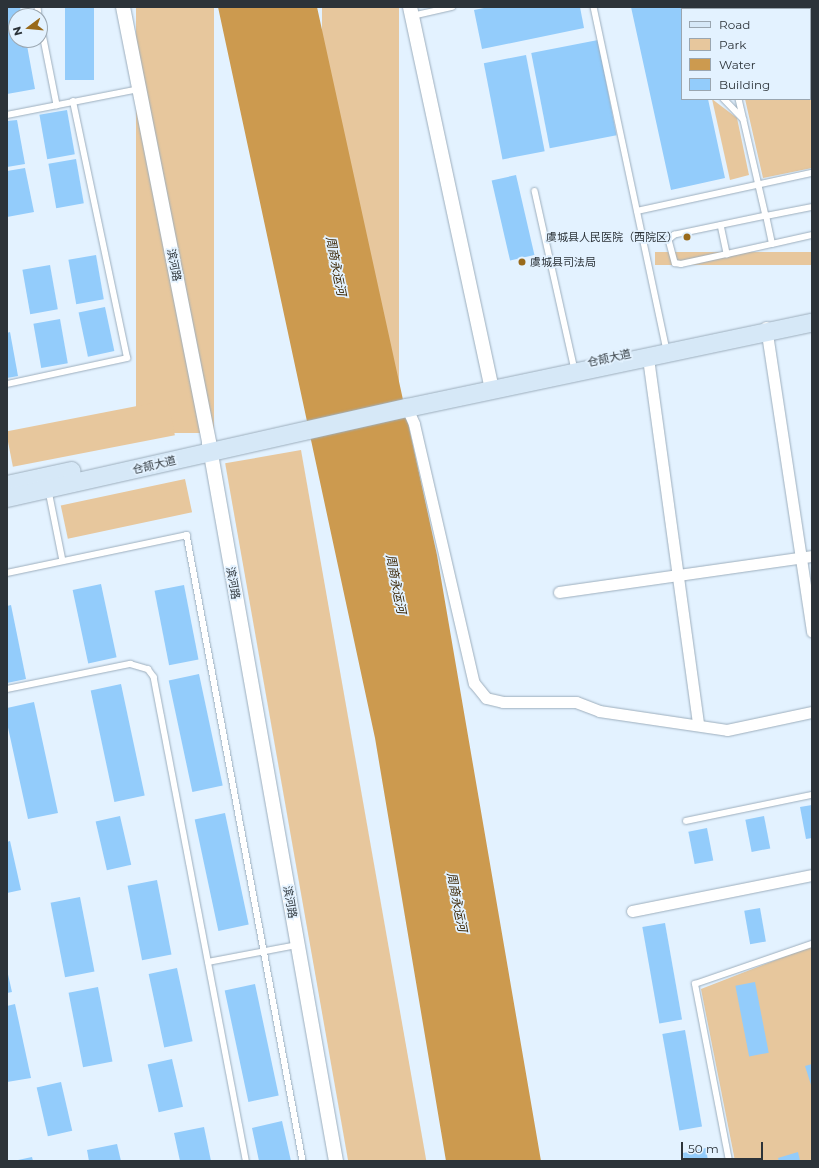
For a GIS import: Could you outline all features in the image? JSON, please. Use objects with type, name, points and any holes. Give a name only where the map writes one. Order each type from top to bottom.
[{"type":"main road","name":"仓颉大道","points":[[7,498],[48,483],[766,328],[812,314]]},
{"type":"main road","name":"仓颉大道","points":[[766,328],[812,323]]},
{"type":"main road","name":"仓颉大道","points":[[575,369],[648,358],[666,350]]},
{"type":"main road","name":"仓颉大道","points":[[7,484],[48,483]]},
{"type":"street","name":"滨河路","points":[[123,7],[210,448],[336,1161]]},
{"type":"street","points":[[411,11],[492,387]]},
{"type":"street","points":[[766,328],[806,557],[812,632]]},
{"type":"street","points":[[648,358],[698,725]]},
{"type":"street","points":[[407,405],[414,424],[474,684],[486,698],[503,702],[576,702],[599,711],[727,730],[812,712]]},
{"type":"street","points":[[559,592],[806,557]]},
{"type":"street","points":[[632,911],[812,875]]},
{"type":"lane","points":[[411,11],[452,7]]},
{"type":"lane","points":[[594,7],[666,350]]},
{"type":"lane","points":[[46,48],[57,106]]},
{"type":"lane","points":[[7,115],[139,89]]},
{"type":"lane","points":[[725,100],[744,120]]},
{"type":"lane","points":[[739,100],[772,244]]},
{"type":"lane","points":[[7,384],[128,358],[73,102]]},
{"type":"lane","points":[[637,211],[812,173]]},
{"type":"lane","points":[[535,190],[575,369]]},
{"type":"lane","points":[[812,207],[675,235],[669,240],[674,263],[727,254],[812,235]]},
{"type":"lane","points":[[722,225],[727,254]]},
{"type":"lane","points":[[48,483],[63,561]]},
{"type":"lane","points":[[7,573],[187,535],[303,1161]]},
{"type":"lane","points":[[7,689],[130,664],[148,669],[157,691],[246,1161]]},
{"type":"lane","points":[[686,821],[812,795]]},
{"type":"lane","points":[[729,1161],[695,984],[812,944]]},
{"type":"lane","points":[[208,962],[297,945]]},
{"type":"green space","points":[[136,7],[214,7],[214,433],[136,433]]},
{"type":"green space","points":[[322,7],[399,7],[399,397],[322,397]]},
{"type":"green space","points":[[725,7],[812,7],[812,168],[763,178],[745,100],[811,100],[811,8]]},
{"type":"green space","points":[[712,100],[737,118],[749,175],[730,180]]},
{"type":"green space","points":[[655,252],[812,252],[812,265],[655,265]]},
{"type":"green space","points":[[168,400],[175,435],[13,467],[7,431]]},
{"type":"green space","points":[[301,450],[426,1161],[348,1161],[225,463]]},
{"type":"green space","points":[[185,479],[192,512],[68,539],[61,505]]},
{"type":"green space","points":[[812,946],[812,1161],[735,1161],[701,989]]},
{"type":"water","name":"周商永运河","points":[[218,7],[317,7],[437,555],[541,1161],[446,1161],[375,738]]},
{"type":"building","points":[[7,7],[20,7],[8,8],[8,48],[27,48],[35,89],[7,94]]},
{"type":"building","points":[[65,7],[94,7],[94,80],[65,80]]},
{"type":"building","points":[[489,7],[580,7],[584,28],[482,49],[474,10]]},
{"type":"building","points":[[631,7],[688,7],[681,8],[681,100],[708,100],[725,178],[671,190]]},
{"type":"building","points":[[598,40],[617,135],[550,148],[531,53]]},
{"type":"building","points":[[526,55],[545,151],[502,159],[484,63]]},
{"type":"building","points":[[67,110],[75,154],[47,159],[39,115]]},
{"type":"building","points":[[17,120],[25,164],[7,167],[7,121]]},
{"type":"building","points":[[76,159],[84,203],[56,208],[48,164]]},
{"type":"building","points":[[25,168],[34,212],[7,217],[7,171]]},
{"type":"building","points":[[516,175],[534,255],[510,261],[492,181]]},
{"type":"building","points":[[96,255],[104,299],[76,304],[68,260]]},
{"type":"building","points":[[50,265],[58,309],[30,314],[22,270]]},
{"type":"building","points":[[105,307],[114,351],[88,357],[79,313]]},
{"type":"building","points":[[60,319],[68,363],[41,368],[33,324]]},
{"type":"building","points":[[10,332],[18,376],[7,378],[7,333]]},
{"type":"building","points":[[101,584],[117,657],[88,663],[73,590]]},
{"type":"building","points":[[184,585],[199,660],[169,665],[155,591]]},
{"type":"building","points":[[11,605],[26,679],[7,683],[7,606]]},
{"type":"building","points":[[199,674],[223,786],[192,792],[169,680]]},
{"type":"building","points":[[121,684],[145,796],[114,802],[91,690]]},
{"type":"building","points":[[34,702],[58,813],[28,819],[7,723],[7,708]]},
{"type":"building","points":[[812,805],[812,838],[806,839],[800,807]]},
{"type":"building","points":[[225,813],[249,925],[218,931],[195,819]]},
{"type":"building","points":[[120,816],[131,865],[107,870],[96,822]]},
{"type":"building","points":[[764,816],[770,848],[752,852],[745,820]]},
{"type":"building","points":[[707,828],[713,860],[695,864],[688,832]]},
{"type":"building","points":[[10,841],[21,890],[7,893],[7,842]]},
{"type":"building","points":[[157,880],[172,955],[142,960],[128,886]]},
{"type":"building","points":[[80,897],[95,972],[65,977],[51,903]]},
{"type":"building","points":[[760,908],[766,941],[750,944],[744,911]]},
{"type":"building","points":[[665,923],[682,1020],[659,1024],[642,927]]},
{"type":"building","points":[[177,968],[193,1041],[164,1047],[149,974]]},
{"type":"building","points":[[7,970],[12,992],[7,993]]},
{"type":"building","points":[[755,982],[769,1053],[749,1056],[735,986]]},
{"type":"building","points":[[255,984],[279,1096],[248,1102],[225,990]]},
{"type":"building","points":[[98,987],[113,1062],[83,1067],[69,993]]},
{"type":"building","points":[[15,1004],[31,1078],[7,1082],[7,1006]]},
{"type":"building","points":[[685,1030],[702,1127],[679,1131],[662,1034]]},
{"type":"building","points":[[172,1059],[183,1107],[159,1112],[148,1065]]},
{"type":"building","points":[[812,1064],[812,1088],[805,1066]]},
{"type":"building","points":[[61,1082],[72,1131],[48,1136],[37,1088]]},
{"type":"building","points":[[282,1121],[291,1161],[259,1161],[252,1128]]},
{"type":"building","points":[[204,1127],[211,1161],[180,1161],[174,1133]]},
{"type":"building","points":[[117,1144],[121,1161],[89,1161],[87,1150]]},
{"type":"building","points":[[706,1148],[708,1161],[684,1161],[683,1153]]},
{"type":"building","points":[[798,1152],[800,1161],[779,1161],[778,1158]]},
{"type":"building","points":[[32,1157],[33,1161],[18,1161],[18,1160]]},
{"type":"place","name":"虞城县人民医院（西院区）","points":[[687,237]]},
{"type":"place","name":"虞城县司法局","points":[[522,262]]}]
